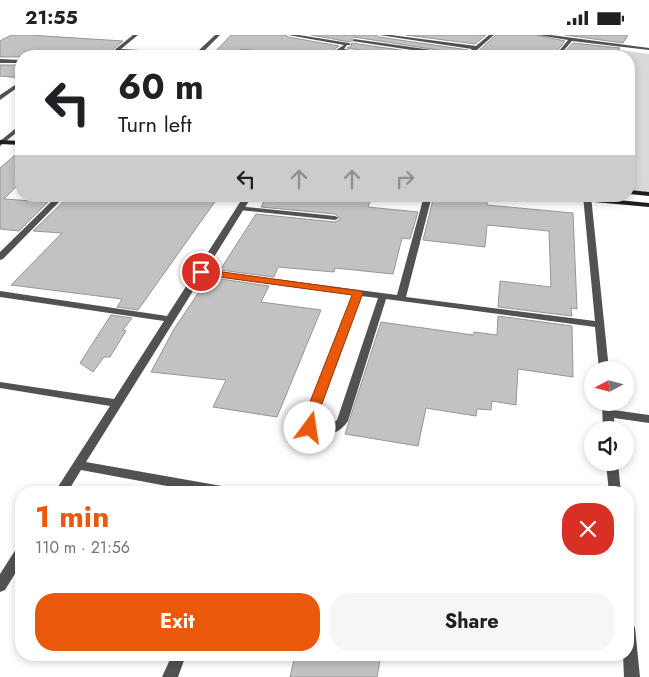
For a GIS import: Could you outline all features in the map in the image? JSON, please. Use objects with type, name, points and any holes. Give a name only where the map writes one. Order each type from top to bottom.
[{"type":"main road","points":[[2,140],[15,138]]},
{"type":"main road","points":[[2,140],[15,142]]},
{"type":"main road","points":[[635,193],[649,194]]},
{"type":"main road","points":[[622,202],[649,205]]},
{"type":"street","points":[[117,50],[136,35]]},
{"type":"street","points":[[202,50],[218,35]]},
{"type":"street","points":[[290,35],[414,50]]},
{"type":"street","points":[[340,50],[363,35]]},
{"type":"street","points":[[381,35],[477,48]]},
{"type":"street","points":[[474,50],[492,35]]},
{"type":"street","points":[[540,35],[649,49]]},
{"type":"street","points":[[562,50],[571,39]]},
{"type":"street","points":[[0,61],[15,62]]},
{"type":"street","points":[[0,67],[9,61]]},
{"type":"street","points":[[0,98],[15,87]]},
{"type":"street","points":[[2,140],[15,130]]},
{"type":"street","points":[[0,257],[55,202]]},
{"type":"street","points":[[64,486],[244,202]]},
{"type":"street","points":[[401,299],[426,202]]},
{"type":"street","points":[[586,202],[603,361]]},
{"type":"street","points":[[240,208],[335,218]]},
{"type":"street","points":[[201,272],[600,325]]},
{"type":"street","points":[[358,293],[309,424],[310,428],[318,431],[328,432],[335,429],[342,421],[383,296]]},
{"type":"street","points":[[0,294],[171,319]]},
{"type":"street","points":[[0,385],[116,403]]},
{"type":"street","points":[[619,411],[649,419]]},
{"type":"street","points":[[77,465],[194,486]]},
{"type":"street","points":[[613,471],[614,486]]},
{"type":"street","points":[[0,586],[15,562]]},
{"type":"street","points":[[170,677],[177,661]]},
{"type":"street","points":[[631,661],[632,677]]},
{"type":"shaded area","points":[[592,46],[620,50],[589,50]]},
{"type":"shaded area","points":[[635,52],[649,54],[649,193],[635,192]]},
{"type":"building","points":[[11,35],[29,35],[123,41],[112,50],[15,50],[15,57],[0,57],[0,41]]},
{"type":"building","points":[[231,35],[286,35],[288,37],[339,46],[333,50],[217,50]]},
{"type":"building","points":[[311,35],[377,35],[379,37],[468,50],[437,50],[354,37],[350,42]]},
{"type":"building","points":[[406,35],[486,35],[475,44]]},
{"type":"building","points":[[496,35],[536,35],[565,41],[558,50],[480,50]]},
{"type":"building","points":[[565,35],[628,35],[623,43]]},
{"type":"building","points":[[351,43],[399,50],[347,48],[352,46]]},
{"type":"building","points":[[573,43],[620,48],[619,50],[567,50]]},
{"type":"building","points":[[0,65],[15,65],[15,77],[0,76]]},
{"type":"building","points":[[15,155],[15,188],[4,199],[15,200],[15,202],[48,202],[19,231],[0,229],[0,168]]},
{"type":"building","points":[[63,202],[215,202],[138,310],[117,307],[122,299],[11,285],[62,233],[33,231]]},
{"type":"building","points":[[264,202],[370,202],[368,207],[418,212],[410,239],[402,238],[393,274],[335,268],[334,272],[278,267],[274,277],[220,270],[256,214],[335,222],[341,219],[335,214],[261,207]]},
{"type":"building","points":[[432,202],[487,202],[487,205],[573,213],[577,309],[571,308],[572,316],[498,307],[500,281],[551,287],[549,231],[487,225],[485,247],[423,240]]},
{"type":"building","points":[[214,278],[269,286],[261,302],[321,310],[277,417],[213,407],[226,380],[151,372],[174,329],[203,286],[209,287]]},
{"type":"building","points":[[111,315],[132,318],[123,330],[126,331],[110,357],[104,357],[93,372],[80,363]]},
{"type":"building","points":[[498,316],[572,326],[573,377],[518,369],[516,405],[492,401],[491,410],[477,409],[476,416],[426,408],[418,446],[345,434],[381,322],[473,335],[474,332],[497,335]]},
{"type":"building","points":[[294,661],[380,661],[377,677],[290,677]]},
{"type":"route","points":[[201,272],[358,293],[311,417],[310,428]]}]
